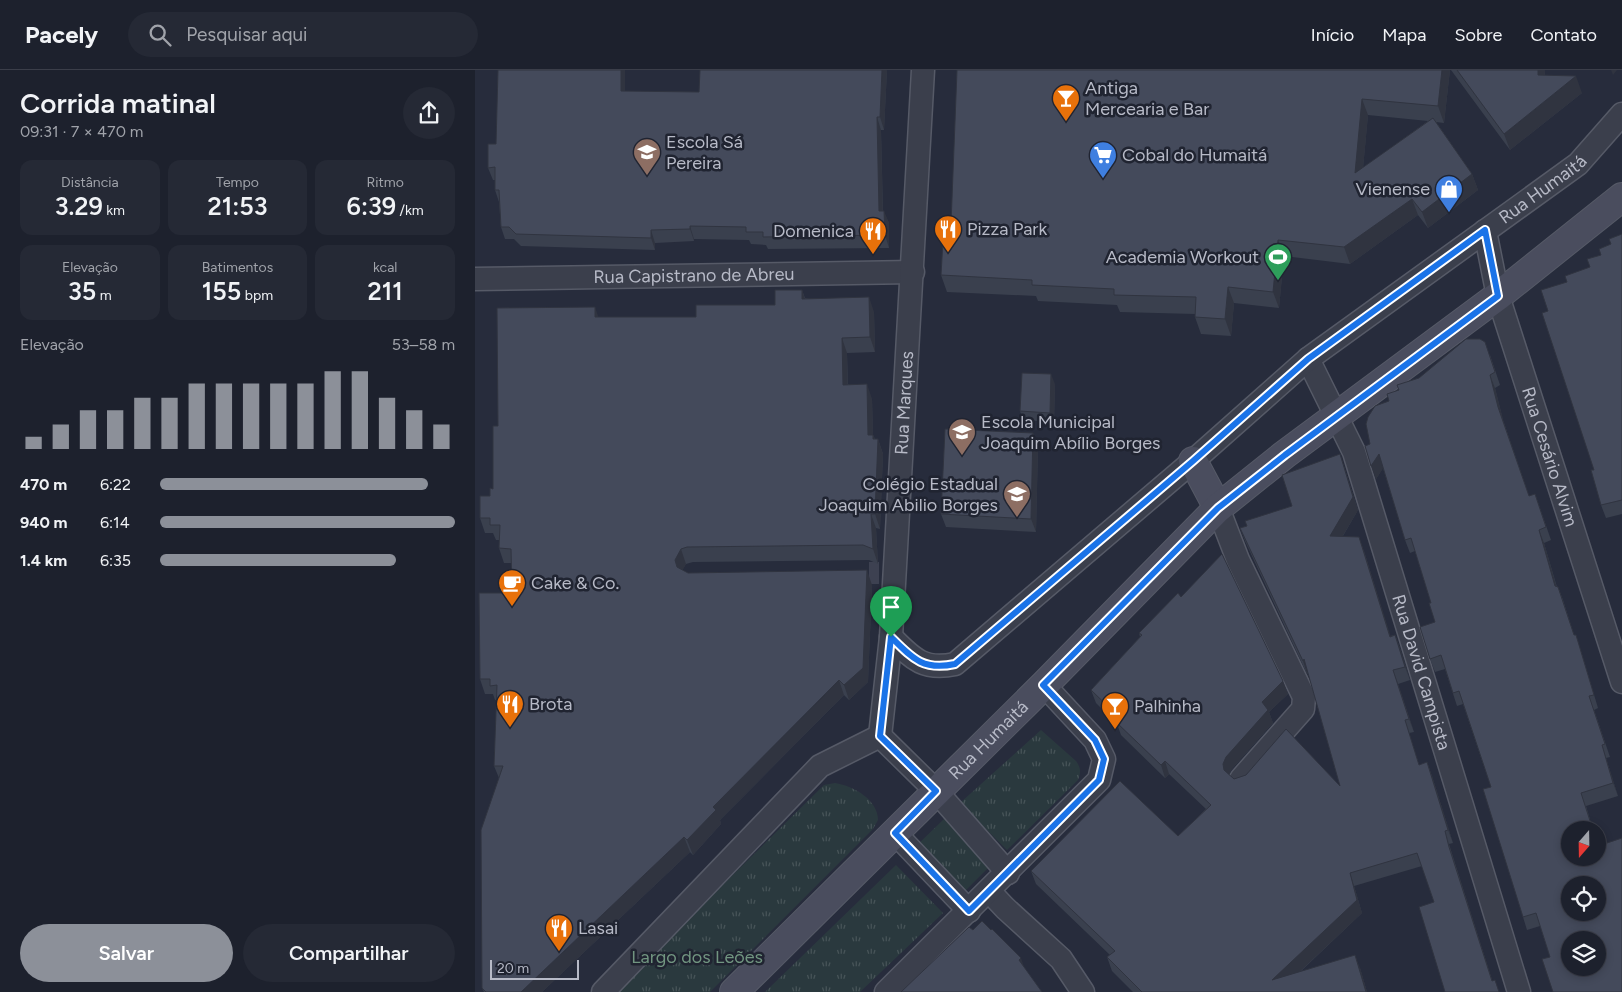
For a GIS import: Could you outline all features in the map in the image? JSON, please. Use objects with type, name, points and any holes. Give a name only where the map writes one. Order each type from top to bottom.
[{"type":"main road","name":"Rua Humaitá","points":[[734,992],[1218,508],[1498,296],[1622,197]]},
{"type":"main road","points":[[1193,461],[1218,508]]},
{"type":"street","name":"Rua Marques","points":[[880,736],[891,637],[887,574],[913,272],[923,70]]},
{"type":"street","name":"Rua Humaitá","points":[[891,637],[909,655],[921,662],[938,667],[955,664],[1193,461],[1308,359],[1577,164],[1622,114]]},
{"type":"street","name":"Rua Cesário Alvim","points":[[1485,230],[1498,296],[1622,682]]},
{"type":"street","name":"Rua Capistrano de Abreu","points":[[475,279],[913,272]]},
{"type":"street","name":"Rua David Campista","points":[[1308,359],[1354,452],[1519,992]]},
{"type":"street","points":[[1218,508],[1238,560],[1304,697],[1303,709],[1241,779]]},
{"type":"street","points":[[886,992],[1008,873],[1099,780],[1104,759],[1095,740],[1043,685]]},
{"type":"street","points":[[603,992],[819,766],[880,736],[936,791],[1008,873]]},
{"type":"street","points":[[895,833],[969,911]]},
{"type":"street","points":[[989,891],[1061,959],[1083,992]]},
{"type":"green space","points":[[1041,730],[1076,761],[1080,768],[1079,777],[1007,850],[960,803]]},
{"type":"green space","name":"Largo dos Leões","points":[[835,783],[850,787],[864,795],[874,806],[878,820],[873,829],[710,992],[614,992],[824,785]]},
{"type":"green space","points":[[944,819],[992,864],[960,896],[913,849]]},
{"type":"green space","name":"Largo dos Leões","points":[[896,865],[943,913],[860,992],[765,992]]},
{"type":"building","points":[[498,70],[621,70],[621,91],[699,92],[700,70],[882,70],[880,117],[877,117],[879,211],[884,211],[885,235],[763,237],[763,232],[746,232],[746,227],[690,226],[690,229],[651,230],[651,238],[516,234],[509,227],[501,227],[499,190],[495,190],[495,167],[488,168],[488,144],[496,144]]},
{"type":"building","name":"Cobal do Humaitá","points":[[957,70],[1442,70],[1438,106],[1362,99],[1355,173],[1433,118],[1472,174],[1422,212],[1412,199],[1344,247],[1278,240],[1273,292],[1228,287],[1225,319],[1195,317],[1196,297],[1114,295],[1114,289],[1032,285],[1032,280],[941,275],[944,224],[951,224]]},
{"type":"building","points":[[1457,70],[1538,70],[1538,75],[1576,76],[1504,134]]},
{"type":"building","points":[[1622,234],[1622,500],[1601,505],[1591,470],[1594,470],[1542,313],[1548,311],[1541,290],[1567,282],[1565,276],[1590,267],[1587,259],[1601,255],[1599,249],[1611,244],[1609,239]]},
{"type":"building","points":[[775,290],[802,290],[802,299],[869,297],[870,337],[842,338],[843,385],[867,384],[868,435],[873,435],[873,439],[878,439],[875,514],[871,514],[873,549],[863,545],[687,547],[681,549],[675,560],[677,567],[688,573],[867,570],[863,668],[844,685],[839,680],[713,807],[716,810],[687,840],[684,837],[521,992],[486,992],[482,988],[481,830],[503,766],[494,766],[497,685],[490,686],[490,679],[480,679],[479,593],[512,593],[511,549],[499,548],[500,525],[490,525],[490,518],[480,518],[480,496],[490,496],[490,488],[493,489],[493,426],[498,426],[497,308],[595,307],[595,317],[696,317],[696,305],[775,305]]},
{"type":"building","points":[[1466,339],[1480,339],[1485,342],[1495,372],[1490,375],[1498,407],[1529,496],[1535,494],[1546,527],[1539,530],[1555,586],[1558,587],[1574,635],[1576,635],[1594,695],[1589,696],[1605,744],[1602,745],[1613,783],[1581,793],[1590,821],[1561,821],[1561,866],[1606,866],[1606,843],[1622,838],[1622,992],[1553,992],[1542,959],[1550,957],[1536,913],[1523,917],[1483,789],[1491,787],[1459,691],[1453,693],[1441,655],[1430,659],[1420,627],[1435,622],[1411,538],[1405,540],[1379,454],[1371,466],[1365,446],[1370,444],[1366,424],[1368,417],[1375,406],[1389,401],[1387,394],[1399,390],[1397,385],[1419,378]]},
{"type":"building","points":[[1022,373],[1051,374],[1050,413],[1020,411]]},
{"type":"building","points":[[945,429],[1033,433],[1031,519],[941,514]]},
{"type":"building","points":[[1340,454],[1353,497],[1330,536],[1359,537],[1390,637],[1395,635],[1405,667],[1393,670],[1409,719],[1405,720],[1419,765],[1427,762],[1448,830],[1445,831],[1449,847],[1492,981],[1495,980],[1499,992],[1445,992],[1419,907],[1434,902],[1417,853],[1350,873],[1357,900],[1272,980],[1355,955],[1366,992],[1142,992],[1107,957],[1115,951],[1031,871],[1120,781],[1178,836],[1211,805],[1165,761],[1161,765],[1116,722],[1120,718],[1091,690],[1142,635],[1139,633],[1178,593],[1181,597],[1222,554],[1283,681],[1262,702],[1268,710],[1226,757],[1223,764],[1224,770],[1234,779],[1246,775],[1286,729],[1340,786],[1304,659],[1303,661],[1240,528],[1247,526],[1245,521],[1292,506],[1282,475]]},
{"type":"building","points":[[982,921],[1021,958],[1019,960],[1042,992],[901,992],[969,927],[973,930]]},
{"type":"tunnel","points":[[869,573],[879,573]]},
{"type":"place","name":"Antiga Mercearia e Bar","points":[[1066,122]]},
{"type":"place","name":"Escola Sá Pereira","points":[[647,176]]},
{"type":"place","name":"Cobal do Humaitá","points":[[1103,179]]},
{"type":"place","name":"Vienense","points":[[1449,213]]},
{"type":"place","name":"Pizza Park","points":[[948,253]]},
{"type":"place","name":"Domenica","points":[[873,255]]},
{"type":"place","name":"Academia Workout","points":[[1278,281]]},
{"type":"place","name":"Escola Municipal Joaquim Abílio Borges","points":[[962,456]]},
{"type":"place","name":"Colégio Estadual Joaquim Abilio Borges","points":[[1017,518]]},
{"type":"place","name":"Cake & Co.","points":[[512,607]]},
{"type":"place","name":"Brota","points":[[510,728]]},
{"type":"place","name":"Palhinha","points":[[1115,730]]},
{"type":"place","name":"Lasai","points":[[559,952]]},
{"type":"route","points":[[1485,230],[1498,296],[1285,455],[1218,508],[1043,685],[1095,740],[1104,759],[1099,780],[969,911],[895,833],[936,791],[880,736],[891,637],[909,655],[921,662],[938,667],[955,664],[1193,461],[1308,359],[1485,230]]}]
